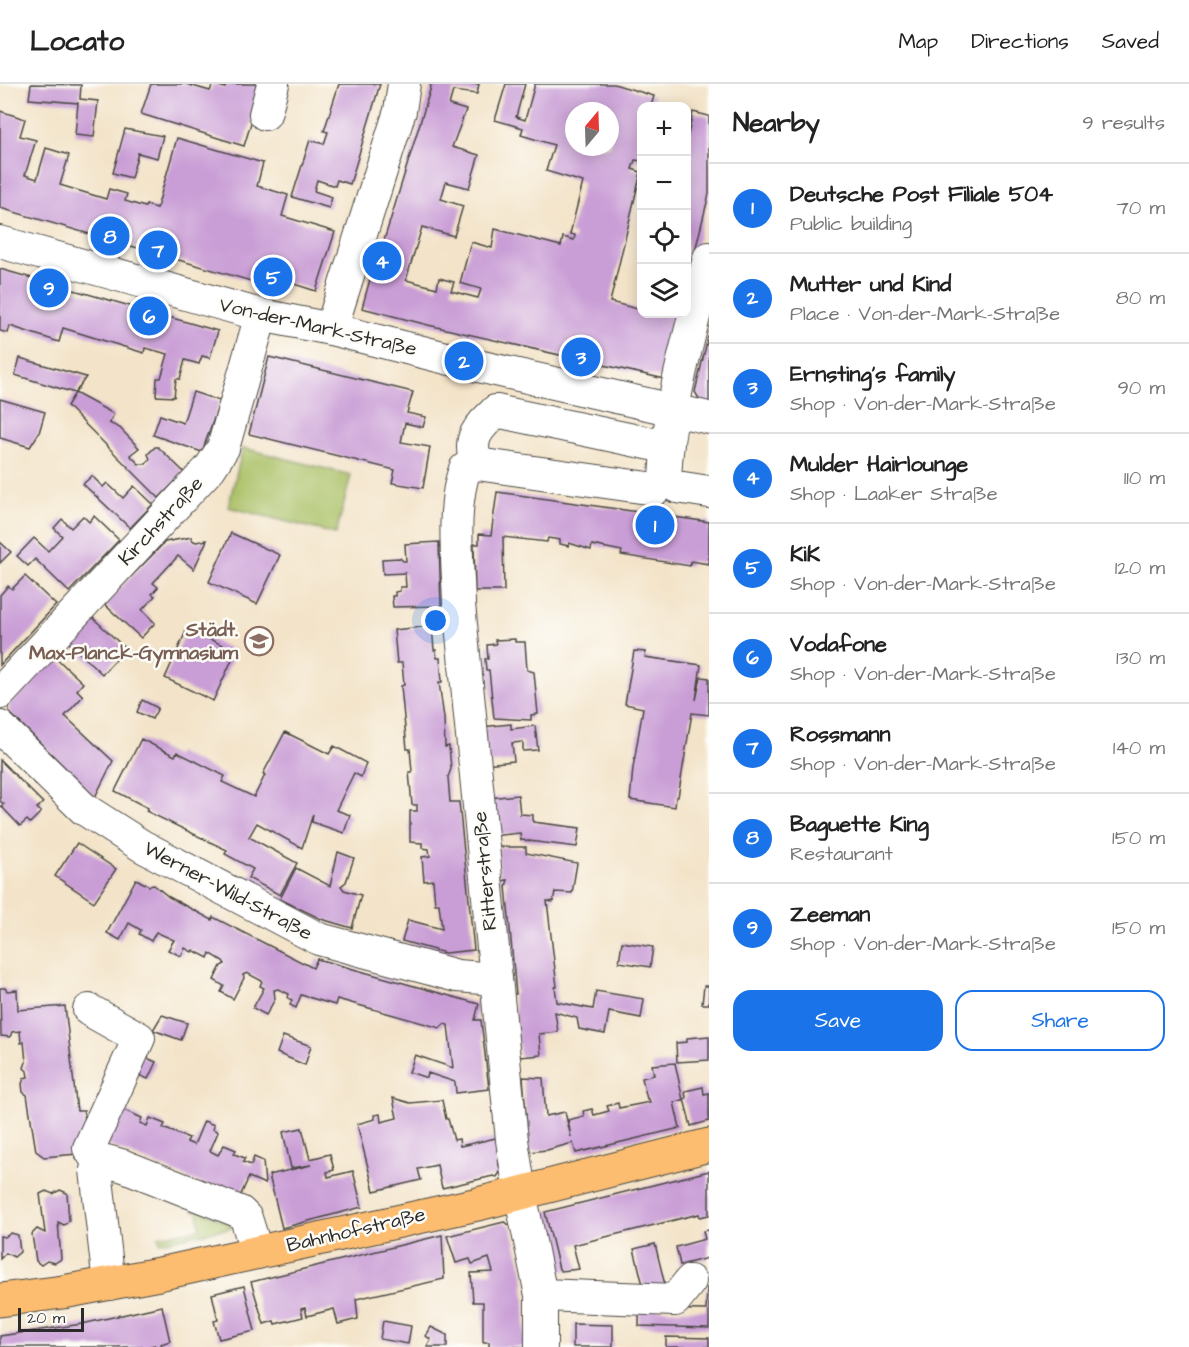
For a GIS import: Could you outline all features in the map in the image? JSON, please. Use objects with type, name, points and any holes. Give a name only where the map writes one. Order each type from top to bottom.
[{"type":"main road","name":"Bahnhofstraße","points":[[0,1300],[109,1284],[257,1253],[519,1193],[709,1145]]},
{"type":"street","points":[[265,114],[273,84]]},
{"type":"street","points":[[331,329],[400,111],[404,84]]},
{"type":"street","name":"Von-der-Mark-Straße","points":[[0,242],[261,315],[331,329],[478,366],[709,418]]},
{"type":"street","points":[[496,411],[477,430],[472,446],[477,464],[655,489],[665,479],[666,447],[672,410],[709,258]]},
{"type":"street","name":"Kirchstraße","points":[[0,693],[210,468],[223,448],[261,315]]},
{"type":"street","points":[[478,366],[496,411]]},
{"type":"street","points":[[496,411],[666,447]]},
{"type":"street","name":"Ritterstraße","points":[[477,464],[465,469],[461,479],[456,530],[459,604],[512,1140],[519,1193],[541,1295],[541,1347]]},
{"type":"street","points":[[665,479],[677,487],[709,492]]},
{"type":"street","name":"Werner-Wild-Straße","points":[[0,727],[84,809],[142,846],[319,939],[457,976],[495,979]]},
{"type":"street","points":[[88,1010],[139,1038],[88,1148],[99,1163]]},
{"type":"street","points":[[99,1163],[106,1161],[124,1166],[240,1212],[246,1218],[257,1253]]},
{"type":"street","points":[[99,1163],[96,1170],[109,1284]]},
{"type":"street","points":[[541,1295],[675,1300],[690,1281]]},
{"type":"green space","points":[[243,448],[351,475],[336,534],[228,507]]},
{"type":"green space","points":[[193,1206],[235,1227],[160,1242],[158,1236],[200,1229],[198,1211],[193,1211]]},
{"type":"building","points":[[31,84],[81,85],[80,99],[98,101],[94,137],[75,135],[78,103],[29,99]]},
{"type":"building","points":[[151,84],[186,84],[210,91],[213,84],[225,88],[226,84],[263,84],[244,146],[141,114]]},
{"type":"building","points":[[339,84],[380,84],[350,184],[337,180],[335,186],[317,180],[314,191],[332,197],[329,208],[292,197],[310,140],[324,144],[328,132],[324,131]]},
{"type":"building","points":[[430,84],[479,84],[477,94],[453,91],[449,105],[466,110],[452,147],[479,155],[469,188],[446,182],[441,199],[463,206],[454,236],[422,227],[406,280],[437,288],[439,278],[454,282],[451,291],[478,298],[481,289],[460,283],[471,242],[492,248],[495,229],[561,246],[563,237],[574,240],[575,235],[570,234],[583,182],[546,171],[554,145],[521,135],[523,128],[495,120],[506,84],[525,84],[516,117],[525,120],[535,84],[614,84],[654,96],[652,102],[637,102],[637,160],[635,160],[632,169],[637,171],[637,189],[610,302],[637,309],[637,318],[679,318],[665,379],[362,308],[372,272],[374,272],[431,87]]},
{"type":"building","points":[[0,111],[25,119],[20,136],[36,140],[25,175],[37,179],[46,148],[69,155],[60,185],[106,199],[109,189],[127,194],[125,201],[145,207],[146,205],[157,208],[177,138],[263,163],[257,186],[288,195],[282,216],[335,232],[316,291],[291,283],[282,290],[0,208]]},
{"type":"building","points":[[693,112],[709,116],[709,194],[691,268],[691,156]]},
{"type":"building","points":[[125,129],[163,136],[157,158],[138,153],[131,178],[113,173]]},
{"type":"building","points":[[0,269],[218,331],[210,358],[202,356],[199,364],[185,360],[180,379],[176,379],[174,397],[156,396],[157,378],[161,378],[168,354],[145,348],[144,353],[63,328],[59,342],[10,326],[8,333],[0,331]]},
{"type":"building","points":[[708,337],[709,408],[704,407],[695,392]]},
{"type":"building","points":[[269,357],[413,392],[407,413],[426,417],[423,427],[405,423],[401,442],[430,447],[423,488],[392,483],[395,470],[249,434]]},
{"type":"building","points":[[20,358],[86,377],[75,393],[15,375]]},
{"type":"building","points":[[193,392],[220,401],[202,452],[153,435],[160,415],[183,423]]},
{"type":"building","points":[[75,393],[114,414],[109,423],[120,428],[139,448],[130,455],[139,464],[146,464],[150,459],[148,454],[158,447],[184,472],[159,498],[67,406]]},
{"type":"building","points":[[0,399],[45,412],[39,433],[30,447],[0,438]]},
{"type":"building","points":[[92,476],[103,487],[107,483],[123,498],[134,486],[153,504],[130,528],[83,484]]},
{"type":"building","points":[[497,492],[709,522],[709,564],[691,561],[690,566],[621,555],[622,551],[592,545],[591,550],[569,543],[569,546],[560,544],[560,540],[548,538],[547,542],[503,537],[504,591],[475,591],[474,544],[479,544],[479,534],[491,535]]},
{"type":"building","points":[[83,516],[89,522],[94,516],[119,540],[69,592],[35,559],[28,566],[17,556],[34,538],[48,551],[62,536],[54,528],[62,519],[71,528]]},
{"type":"building","points":[[231,533],[280,555],[257,604],[209,582]]},
{"type":"building","points":[[192,537],[192,540],[196,542],[207,540],[194,569],[178,556],[153,583],[158,587],[152,594],[155,596],[142,610],[155,623],[141,638],[104,604],[165,542]]},
{"type":"building","points":[[0,542],[11,552],[0,563]]},
{"type":"building","points":[[439,542],[441,606],[393,607],[392,596],[395,596],[395,592],[400,591],[400,587],[406,587],[405,573],[383,574],[382,559],[400,558],[406,561],[405,544]]},
{"type":"building","points":[[25,576],[56,605],[0,665],[0,595],[8,586],[12,589]]},
{"type":"building","points":[[92,617],[126,649],[102,674],[68,642]]},
{"type":"building","points":[[432,626],[434,650],[436,650],[437,658],[440,658],[442,682],[439,682],[445,747],[449,746],[450,802],[459,802],[474,950],[445,953],[402,941],[408,920],[442,929],[439,904],[435,904],[433,880],[424,881],[422,857],[430,856],[429,849],[422,848],[422,843],[410,842],[410,811],[417,811],[417,805],[412,805],[409,772],[412,772],[410,749],[407,749],[401,686],[404,685],[402,663],[397,663],[394,630]]},
{"type":"building","points":[[187,629],[236,651],[213,701],[165,678]]},
{"type":"building","points":[[515,639],[515,642],[525,642],[527,670],[534,672],[538,714],[531,715],[531,720],[494,718],[489,670],[486,670],[487,645],[496,644],[495,640]]},
{"type":"building","points":[[634,651],[646,652],[645,657],[701,665],[696,700],[701,677],[709,678],[709,715],[692,713],[675,807],[630,800],[643,708],[625,704]]},
{"type":"building","points":[[55,657],[83,683],[77,690],[83,696],[65,716],[113,761],[95,797],[9,712],[9,704]]},
{"type":"building","points":[[142,700],[158,708],[152,719],[137,712]]},
{"type":"building","points":[[511,724],[511,729],[535,726],[538,750],[523,751],[523,742],[512,743],[514,761],[485,764],[481,727]]},
{"type":"building","points":[[285,732],[329,754],[334,746],[366,763],[361,777],[354,773],[336,810],[350,815],[344,833],[312,822],[313,814],[302,848],[257,823],[249,837],[297,863],[280,895],[248,878],[253,869],[225,854],[227,850],[146,811],[148,808],[115,791],[141,739],[175,756],[177,752],[225,776],[222,782],[254,797]]},
{"type":"building","points":[[0,760],[43,803],[37,808],[41,812],[30,823],[27,820],[20,826],[1,806],[4,804],[0,801]]},
{"type":"building","points":[[518,795],[520,814],[533,815],[533,822],[580,828],[577,847],[521,840],[520,833],[493,836],[489,798]]},
{"type":"building","points":[[77,843],[116,869],[94,902],[55,876]]},
{"type":"building","points":[[498,847],[526,847],[526,853],[577,863],[572,893],[555,892],[553,902],[547,901],[557,1002],[593,1009],[596,991],[644,999],[641,1018],[609,1012],[605,1034],[579,1029],[577,1018],[555,1012],[558,1032],[539,1034],[541,1055],[520,1057],[513,994],[516,994],[506,886],[508,880],[500,881]]},
{"type":"building","points":[[338,852],[354,858],[346,882],[341,886],[344,890],[361,895],[352,928],[321,919],[280,899],[296,868],[330,886]]},
{"type":"building","points":[[136,879],[149,886],[154,885],[169,897],[212,920],[213,917],[313,968],[317,959],[479,1004],[475,1020],[481,1020],[489,1089],[456,1093],[455,1082],[428,1073],[427,1078],[409,1072],[415,1055],[453,1068],[448,1025],[444,1024],[440,1028],[337,999],[335,1005],[301,995],[296,1008],[290,1005],[292,1000],[288,998],[289,994],[278,989],[274,990],[275,999],[266,1015],[253,1008],[264,988],[260,986],[262,981],[247,973],[243,975],[244,978],[233,999],[221,992],[224,986],[214,980],[221,966],[225,964],[210,953],[208,958],[185,948],[181,956],[168,950],[174,940],[156,932],[151,941],[139,934],[141,930],[129,923],[120,940],[107,933]]},
{"type":"building","points":[[622,942],[653,947],[650,967],[619,962]]},
{"type":"building","points":[[704,986],[709,986],[709,1004],[702,1004]]},
{"type":"building","points":[[0,988],[5,988],[7,991],[17,990],[18,1010],[65,1006],[77,1111],[84,1111],[85,1130],[77,1154],[44,1157],[36,1151],[27,1095],[23,1092],[22,1084],[24,1078],[28,1077],[24,1068],[26,1062],[24,1042],[21,1043],[20,1031],[12,1032],[10,1037],[1,1036]]},
{"type":"building","points":[[162,1015],[187,1023],[181,1040],[153,1030]]},
{"type":"building","points":[[283,1036],[311,1046],[305,1065],[277,1053]]},
{"type":"building","points":[[709,1036],[709,1060],[677,1062],[676,1043],[687,1042],[687,1038]]},
{"type":"building","points":[[140,1055],[156,1062],[148,1079],[132,1072]]},
{"type":"building","points":[[675,1063],[683,1100],[674,1102],[680,1128],[576,1153],[573,1143],[529,1152],[523,1077],[543,1078],[546,1116],[565,1112],[571,1137],[568,1120],[584,1116],[583,1111],[592,1109],[594,1115],[609,1111],[607,1106],[618,1103],[619,1108],[650,1102],[647,1099],[642,1078],[654,1075],[652,1065]]},
{"type":"building","points":[[703,1087],[704,1094],[709,1093],[709,1121],[691,1126],[684,1099],[686,1098],[685,1091]]},
{"type":"building","points":[[393,1098],[410,1103],[442,1100],[454,1140],[459,1139],[460,1146],[496,1138],[499,1166],[502,1169],[497,1177],[442,1188],[437,1165],[418,1169],[421,1180],[374,1191],[357,1124],[375,1119],[374,1115],[380,1114],[381,1122],[397,1118]]},
{"type":"building","points":[[117,1107],[142,1118],[140,1123],[147,1126],[150,1118],[165,1124],[163,1128],[189,1138],[187,1142],[194,1145],[204,1121],[214,1125],[213,1129],[218,1132],[210,1151],[218,1155],[224,1145],[236,1150],[234,1154],[245,1158],[243,1162],[251,1165],[254,1157],[263,1161],[265,1184],[249,1177],[239,1199],[100,1142]]},
{"type":"building","points":[[302,1128],[310,1159],[330,1154],[334,1170],[327,1172],[328,1177],[353,1171],[362,1207],[282,1228],[269,1175],[311,1165],[291,1168],[283,1132]]},
{"type":"building","points":[[709,1171],[709,1215],[700,1217],[699,1214],[573,1245],[579,1269],[561,1271],[559,1269],[545,1212]]},
{"type":"building","points":[[60,1190],[67,1193],[69,1221],[64,1225],[58,1222],[61,1259],[55,1263],[47,1261],[41,1265],[36,1261],[32,1234],[37,1229],[45,1233],[40,1194],[46,1191],[53,1194]]},
{"type":"building","points":[[504,1222],[511,1226],[523,1271],[525,1347],[489,1347],[489,1342],[483,1342],[483,1302],[473,1302],[471,1273],[493,1272],[489,1258],[472,1264],[470,1259],[456,1263],[447,1236]]},
{"type":"building","points":[[709,1230],[708,1258],[680,1265],[676,1247],[705,1239],[703,1231]]},
{"type":"building","points":[[11,1233],[18,1235],[20,1252],[14,1257],[6,1253],[0,1259],[0,1236],[5,1237]]},
{"type":"building","points":[[442,1235],[444,1279],[356,1299],[358,1319],[338,1324],[334,1309],[307,1316],[305,1308],[301,1309],[303,1317],[275,1324],[274,1321],[264,1324],[251,1282]]},
{"type":"building","points":[[655,1244],[665,1285],[645,1293],[634,1249]]},
{"type":"building","points":[[244,1286],[255,1331],[219,1339],[214,1321],[218,1320],[212,1294]]},
{"type":"building","points":[[707,1288],[709,1289],[709,1328],[639,1326],[639,1309],[706,1310]]},
{"type":"building","points":[[162,1306],[170,1341],[161,1344],[162,1347],[155,1347],[155,1345],[147,1347],[0,1347],[0,1336],[82,1324]]},
{"type":"building","points":[[383,1321],[411,1326],[408,1344],[380,1339]]},
{"type":"building","points":[[573,1324],[613,1325],[613,1347],[573,1347]]},
{"type":"building","points":[[431,1327],[447,1335],[447,1347],[427,1347],[431,1340],[426,1336]]},
{"type":"building","points":[[666,1337],[709,1338],[709,1347],[666,1347]]},
{"type":"place","name":"Baguette King","points":[[110,236]]},
{"type":"place","name":"Rossmann","points":[[158,250]]},
{"type":"place","name":"Mulder Hairlounge","points":[[382,261]]},
{"type":"place","name":"KiK","points":[[273,277]]},
{"type":"place","name":"Zeeman","points":[[49,288]]},
{"type":"place","name":"Vodafone","points":[[149,316]]},
{"type":"place","name":"Ernsting's family","points":[[581,357]]},
{"type":"place","name":"Mutter und Kind","points":[[464,361]]},
{"type":"place","name":"Deutsche Post Filiale 504","points":[[655,525]]},
{"type":"place","name":"Städt. Max-Planck-Gymnasium","points":[[259,641]]}]
